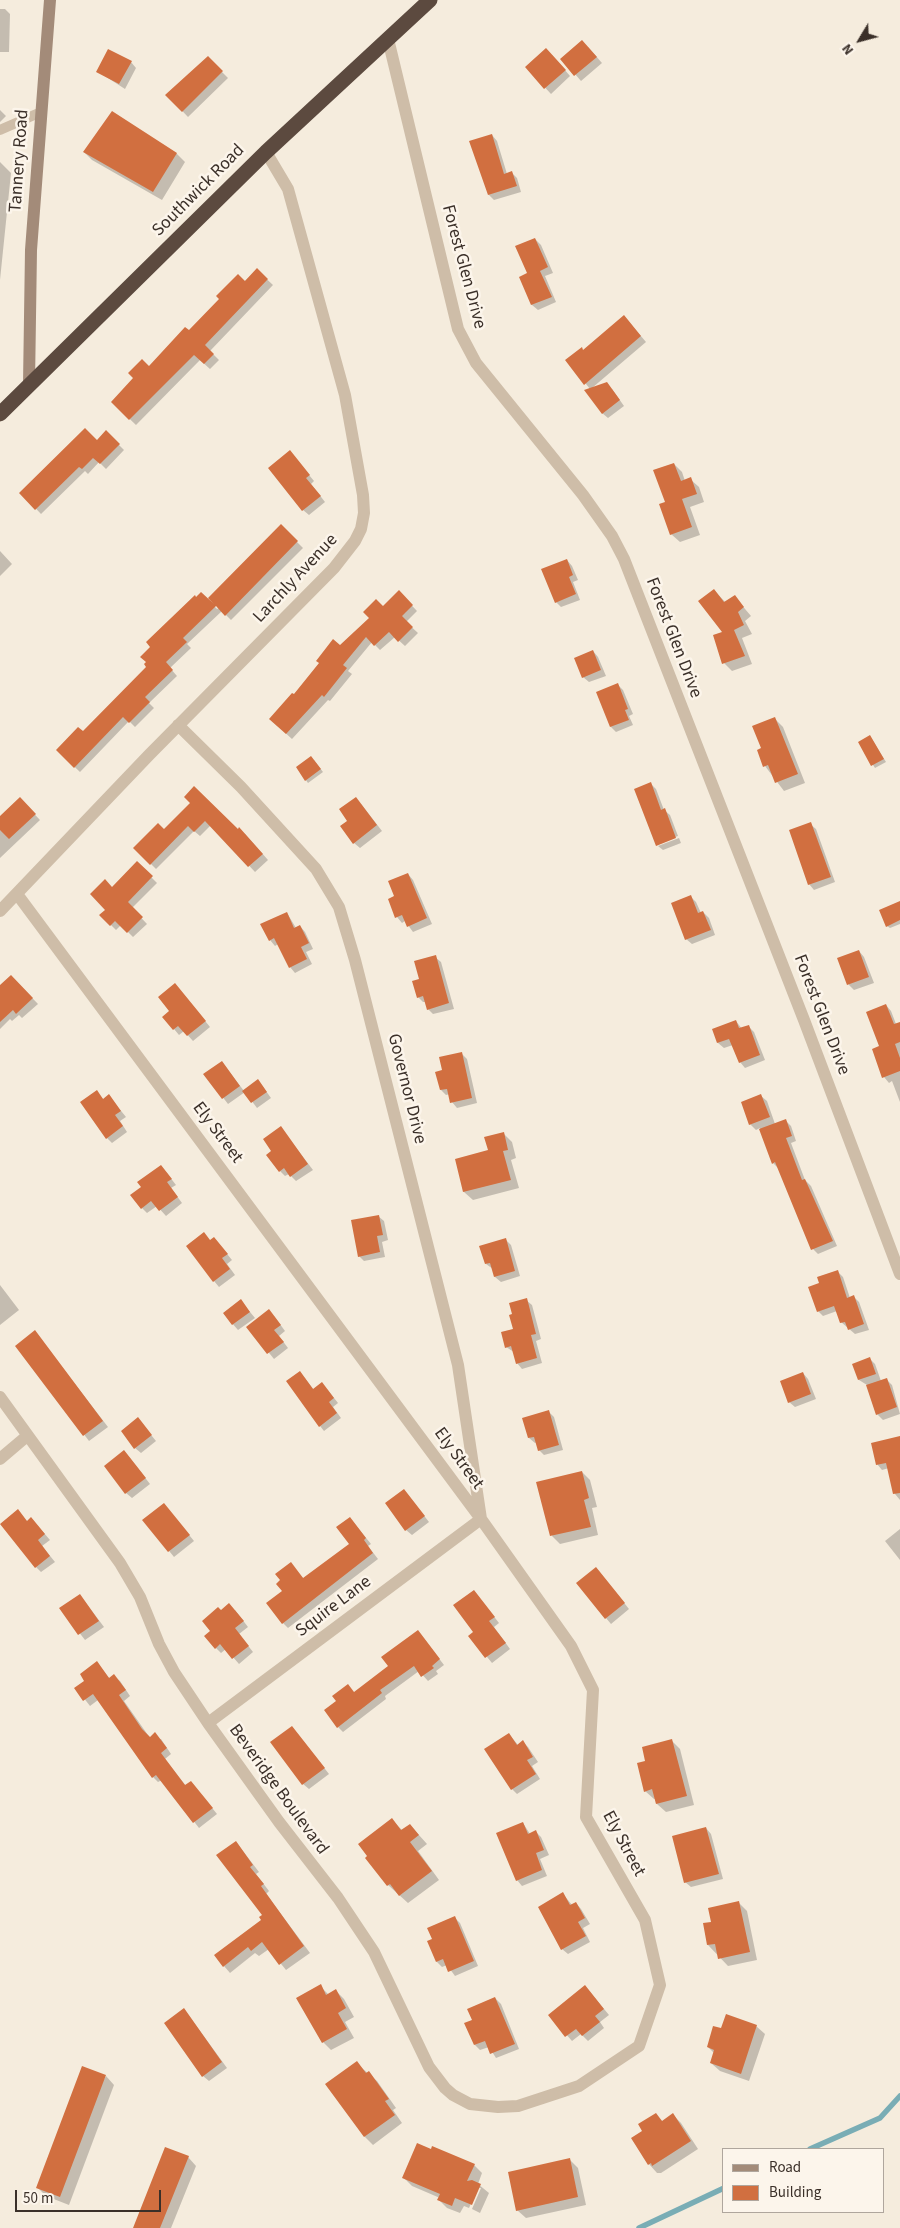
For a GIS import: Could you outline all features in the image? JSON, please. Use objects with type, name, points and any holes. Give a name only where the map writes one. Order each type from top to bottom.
[{"type":"highway","name":"Southwick Road","points":[[0,414],[266,152],[427,1]]},
{"type":"street","name":"Tannery Road","points":[[29,384],[31,250],[50,0]]},
{"type":"street","name":"Forest Glen Drive","points":[[388,39],[458,329],[476,363],[584,495],[612,536],[624,559],[801,1011],[900,1274]]},
{"type":"street","name":"Larchly Avenue","points":[[0,911],[178,725],[334,568],[358,536],[363,521],[364,504],[357,452],[336,361],[288,189],[266,152]]},
{"type":"street","name":"Governor Drive","points":[[178,725],[241,787],[316,869],[339,907],[358,969],[458,1365],[481,1519]]},
{"type":"street","name":"Ely Street","points":[[17,894],[481,1519],[572,1646],[593,1690],[586,1817],[645,1920],[660,1985],[639,2046],[579,2086]]},
{"type":"street","name":"Beveridge Boulevard","points":[[0,1397],[120,1563],[140,1597],[159,1644],[174,1672],[208,1723],[278,1822],[338,1898],[374,1952],[429,2066],[445,2088],[463,2101],[498,2107],[534,2102],[579,2086]]},
{"type":"street","points":[[0,1459],[27,1436]]},
{"type":"street","name":"Squire Lane","points":[[208,1723],[481,1519]]},
{"type":"lane","points":[[0,130],[41,112]]},
{"type":"building","points":[[582,40],[597,57],[574,76],[560,59]]},
{"type":"building","points":[[546,48],[566,70],[544,89],[525,67]]},
{"type":"building","points":[[108,49],[132,61],[119,84],[96,72]]},
{"type":"building","points":[[208,56],[223,71],[182,112],[165,95]]},
{"type":"building","points":[[112,111],[177,153],[153,192],[83,152]]},
{"type":"building","points":[[492,134],[504,174],[512,171],[517,186],[488,195],[469,141]]},
{"type":"building","points":[[535,238],[548,267],[540,271],[552,297],[531,305],[519,277],[527,273],[515,246]]},
{"type":"building","points":[[257,268],[268,279],[205,345],[214,354],[204,364],[194,355],[129,420],[111,402],[133,378],[128,373],[142,359],[149,366],[185,327],[189,330],[219,299],[216,296],[238,274],[245,281]]},
{"type":"building","points":[[624,315],[641,336],[584,385],[565,360],[582,347],[583,350]]},
{"type":"building","points":[[607,382],[620,400],[602,414],[584,390]]},
{"type":"building","points":[[85,428],[97,440],[106,430],[120,444],[100,464],[93,458],[82,469],[79,467],[35,510],[19,493]]},
{"type":"building","points":[[290,450],[310,475],[306,478],[321,496],[302,511],[268,468]]},
{"type":"building","points":[[674,463],[681,481],[691,477],[697,494],[682,499],[692,527],[670,535],[659,504],[665,502],[653,470]]},
{"type":"building","points":[[281,524],[298,541],[225,616],[216,606],[183,638],[187,642],[166,662],[173,670],[145,697],[150,702],[129,723],[123,717],[74,768],[56,750],[78,727],[83,731],[146,667],[144,664],[146,662],[140,657],[150,647],[146,642],[195,595],[196,597],[201,592],[214,604],[208,598]]},
{"type":"building","points":[[567,559],[573,575],[569,577],[576,594],[555,603],[541,569]]},
{"type":"building","points":[[714,589],[724,602],[735,595],[744,607],[738,612],[744,625],[734,630],[745,656],[722,664],[713,635],[722,632],[698,601]]},
{"type":"building","points":[[399,590],[413,605],[402,616],[413,627],[398,642],[389,632],[374,646],[366,637],[343,665],[347,668],[324,697],[322,695],[286,734],[269,719],[292,693],[294,694],[319,663],[316,661],[333,639],[340,645],[369,618],[363,612],[376,599],[383,606]]},
{"type":"building","points":[[593,650],[601,670],[582,678],[574,658]]},
{"type":"building","points":[[618,683],[628,709],[625,710],[629,720],[610,727],[596,692]]},
{"type":"building","points":[[775,717],[798,774],[775,783],[768,765],[763,767],[757,750],[761,748],[752,726]]},
{"type":"building","points":[[870,735],[884,759],[871,766],[858,742]]},
{"type":"building","points":[[311,756],[321,769],[305,781],[296,767]]},
{"type":"building","points":[[651,782],[661,810],[665,808],[676,838],[656,846],[634,789]]},
{"type":"building","points":[[194,786],[238,829],[239,827],[263,854],[248,867],[205,821],[194,832],[188,826],[150,865],[133,848],[158,823],[164,829],[190,803],[184,797]]},
{"type":"building","points":[[20,797],[36,814],[9,839],[0,830],[0,816]]},
{"type":"building","points":[[356,797],[377,825],[353,844],[340,826],[347,821],[339,809]]},
{"type":"building","points":[[811,822],[831,877],[808,885],[789,830]]},
{"type":"building","points":[[137,861],[153,876],[128,902],[143,917],[127,933],[115,921],[110,926],[99,915],[105,910],[90,894],[105,879],[112,887]]},
{"type":"building","points":[[408,873],[427,918],[407,927],[402,915],[395,918],[388,899],[394,896],[388,881]]},
{"type":"building","points":[[691,895],[698,913],[703,911],[711,930],[685,940],[671,903]]},
{"type":"building","points":[[900,901],[900,920],[886,927],[879,910]]},
{"type":"building","points":[[287,912],[294,928],[300,925],[309,943],[301,947],[307,959],[289,968],[274,938],[269,941],[260,924]]},
{"type":"building","points":[[859,950],[869,977],[847,985],[837,958]]},
{"type":"building","points":[[436,955],[449,1003],[427,1010],[423,996],[417,998],[412,981],[419,979],[414,961]]},
{"type":"building","points":[[11,975],[33,998],[16,1014],[13,1010],[0,1022],[0,985]]},
{"type":"building","points":[[175,983],[206,1021],[187,1036],[178,1026],[173,1030],[162,1017],[169,1011],[158,997]]},
{"type":"building","points":[[886,1004],[894,1024],[900,1022],[900,1042],[895,1044],[900,1058],[900,1071],[882,1078],[872,1049],[879,1046],[866,1012]]},
{"type":"building","points":[[736,1020],[739,1028],[749,1025],[760,1055],[739,1063],[729,1039],[717,1043],[712,1029]]},
{"type":"building","points":[[462,1052],[472,1098],[450,1103],[447,1089],[440,1090],[435,1072],[442,1070],[439,1057]]},
{"type":"building","points":[[222,1061],[240,1086],[222,1099],[203,1074]]},
{"type":"building","points":[[258,1079],[267,1092],[251,1103],[242,1091]]},
{"type":"building","points":[[97,1090],[103,1099],[109,1094],[121,1111],[115,1115],[123,1126],[106,1139],[80,1102]]},
{"type":"building","points":[[761,1094],[770,1117],[749,1125],[741,1102]]},
{"type":"building","points":[[786,1119],[792,1136],[786,1138],[802,1180],[805,1179],[833,1241],[811,1250],[775,1162],[772,1164],[759,1129]]},
{"type":"building","points":[[281,1126],[308,1164],[290,1177],[284,1168],[279,1172],[266,1155],[271,1151],[263,1139]]},
{"type":"building","points":[[504,1132],[508,1150],[503,1151],[511,1180],[463,1192],[455,1159],[488,1150],[484,1137]]},
{"type":"building","points":[[161,1165],[172,1179],[167,1182],[178,1197],[159,1211],[151,1201],[141,1209],[130,1195],[141,1187],[137,1182]]},
{"type":"building","points":[[379,1215],[383,1235],[377,1236],[380,1252],[358,1257],[351,1220]]},
{"type":"building","points":[[204,1232],[210,1240],[214,1237],[228,1254],[222,1258],[230,1269],[213,1282],[186,1246]]},
{"type":"building","points":[[506,1238],[515,1271],[494,1277],[490,1263],[485,1264],[479,1246]]},
{"type":"building","points":[[838,1270],[847,1298],[854,1295],[864,1324],[848,1330],[845,1322],[840,1323],[834,1306],[817,1312],[808,1287],[819,1283],[817,1277]]},
{"type":"building","points":[[527,1298],[536,1334],[531,1335],[537,1358],[516,1364],[511,1346],[505,1348],[501,1332],[513,1329],[509,1315],[512,1314],[509,1303]]},
{"type":"building","points":[[241,1299],[250,1312],[232,1325],[223,1313]]},
{"type":"building","points":[[269,1309],[281,1325],[274,1330],[284,1342],[267,1354],[246,1327]]},
{"type":"building","points":[[35,1330],[103,1421],[83,1436],[15,1346]]},
{"type":"building","points":[[870,1357],[876,1374],[858,1380],[852,1364]]},
{"type":"building","points":[[300,1371],[313,1389],[322,1382],[334,1398],[329,1402],[337,1413],[319,1427],[286,1381]]},
{"type":"building","points":[[803,1372],[811,1394],[788,1403],[780,1381]]},
{"type":"building","points":[[887,1378],[897,1407],[876,1415],[866,1385]]},
{"type":"building","points":[[549,1410],[559,1445],[538,1451],[534,1437],[528,1438],[522,1418]]},
{"type":"building","points":[[138,1417],[152,1435],[134,1449],[121,1431]]},
{"type":"building","points":[[900,1436],[900,1493],[893,1494],[886,1463],[876,1465],[871,1443]]},
{"type":"building","points":[[124,1450],[146,1478],[125,1494],[104,1466]]},
{"type":"building","points":[[582,1471],[589,1498],[584,1500],[591,1527],[550,1536],[536,1482]]},
{"type":"building","points":[[404,1489],[425,1516],[405,1531],[385,1503]]},
{"type":"building","points":[[164,1503],[190,1535],[168,1552],[142,1520]]},
{"type":"building","points":[[18,1509],[27,1521],[31,1517],[45,1534],[38,1540],[50,1556],[35,1568],[0,1524]]},
{"type":"building","points":[[350,1517],[366,1538],[364,1540],[373,1553],[282,1624],[266,1603],[282,1591],[276,1584],[280,1580],[275,1574],[291,1562],[303,1578],[349,1544],[336,1527]]},
{"type":"building","points":[[596,1567],[625,1603],[605,1619],[576,1583]]},
{"type":"building","points":[[474,1590],[495,1617],[489,1621],[506,1643],[485,1658],[468,1636],[473,1632],[453,1605]]},
{"type":"building","points":[[80,1594],[99,1621],[78,1635],[59,1608]]},
{"type":"building","points":[[229,1603],[244,1621],[235,1628],[249,1646],[232,1659],[220,1644],[215,1649],[204,1636],[210,1631],[202,1621],[218,1607],[221,1610]]},
{"type":"building","points":[[418,1630],[440,1659],[432,1666],[434,1668],[421,1677],[414,1666],[380,1690],[382,1693],[337,1728],[324,1710],[336,1701],[332,1696],[348,1684],[354,1692],[388,1666],[381,1657]]},
{"type":"building","points":[[97,1661],[109,1678],[114,1674],[126,1690],[119,1695],[142,1729],[150,1737],[155,1732],[167,1748],[161,1753],[185,1785],[191,1781],[213,1808],[193,1823],[156,1775],[152,1778],[93,1694],[83,1701],[74,1688],[84,1681],[80,1674]]},
{"type":"building","points":[[292,1726],[325,1768],[302,1785],[270,1742]]},
{"type":"building","points":[[509,1733],[517,1745],[523,1740],[533,1757],[527,1760],[536,1774],[511,1790],[484,1749]]},
{"type":"building","points":[[672,1739],[687,1796],[656,1804],[652,1789],[644,1792],[637,1763],[645,1761],[642,1747]]},
{"type":"building","points":[[392,1818],[401,1830],[410,1824],[419,1835],[410,1842],[432,1871],[399,1896],[390,1884],[387,1886],[365,1858],[367,1856],[358,1844]]},
{"type":"building","points":[[523,1822],[528,1834],[536,1830],[544,1850],[536,1853],[542,1870],[516,1881],[496,1833]]},
{"type":"building","points":[[706,1827],[719,1874],[684,1883],[672,1836]]},
{"type":"building","points":[[236,1841],[253,1865],[250,1867],[264,1884],[261,1886],[304,1946],[279,1965],[262,1942],[251,1951],[248,1947],[223,1967],[214,1955],[261,1920],[259,1917],[262,1915],[216,1855]]},
{"type":"building","points":[[563,1892],[570,1905],[576,1902],[585,1918],[578,1922],[586,1936],[561,1950],[538,1907]]},
{"type":"building","points":[[739,1901],[750,1952],[718,1959],[715,1944],[707,1945],[703,1923],[711,1922],[708,1908]]},
{"type":"building","points":[[455,1916],[474,1961],[448,1972],[443,1959],[436,1962],[427,1941],[432,1939],[427,1928]]},
{"type":"building","points":[[321,1984],[326,1995],[336,1989],[346,2008],[338,2013],[347,2029],[322,2043],[296,1998]]},
{"type":"building","points":[[585,1985],[604,2009],[595,2016],[600,2022],[582,2036],[576,2029],[565,2037],[548,2015]]},
{"type":"building","points":[[495,1997],[515,2044],[490,2054],[485,2041],[474,2045],[464,2023],[472,2020],[467,2009]]},
{"type":"building","points":[[184,2008],[222,2062],[202,2077],[164,2023]]},
{"type":"building","points":[[726,2014],[757,2025],[741,2074],[710,2063],[714,2050],[707,2047],[713,2026],[721,2028]]},
{"type":"building","points":[[357,2061],[366,2073],[369,2071],[389,2099],[385,2101],[395,2115],[364,2137],[325,2084]]},
{"type":"building","points":[[82,2066],[106,2075],[60,2197],[36,2188]]},
{"type":"building","points":[[656,2113],[662,2121],[673,2113],[691,2141],[652,2166],[651,2163],[648,2165],[631,2138],[642,2131],[638,2124]]},
{"type":"building","points":[[417,2143],[431,2149],[432,2146],[475,2164],[467,2181],[472,2180],[481,2184],[472,2205],[455,2198],[452,2206],[437,2200],[440,2194],[402,2178]]},
{"type":"building","points":[[165,2147],[189,2156],[160,2228],[133,2228]]},
{"type":"building","points":[[570,2158],[578,2197],[516,2211],[508,2172]]},
{"type":"waterway","points":[[812,2148],[880,2118],[900,2096]]},
{"type":"waterway","points":[[639,2228],[722,2189]]}]
